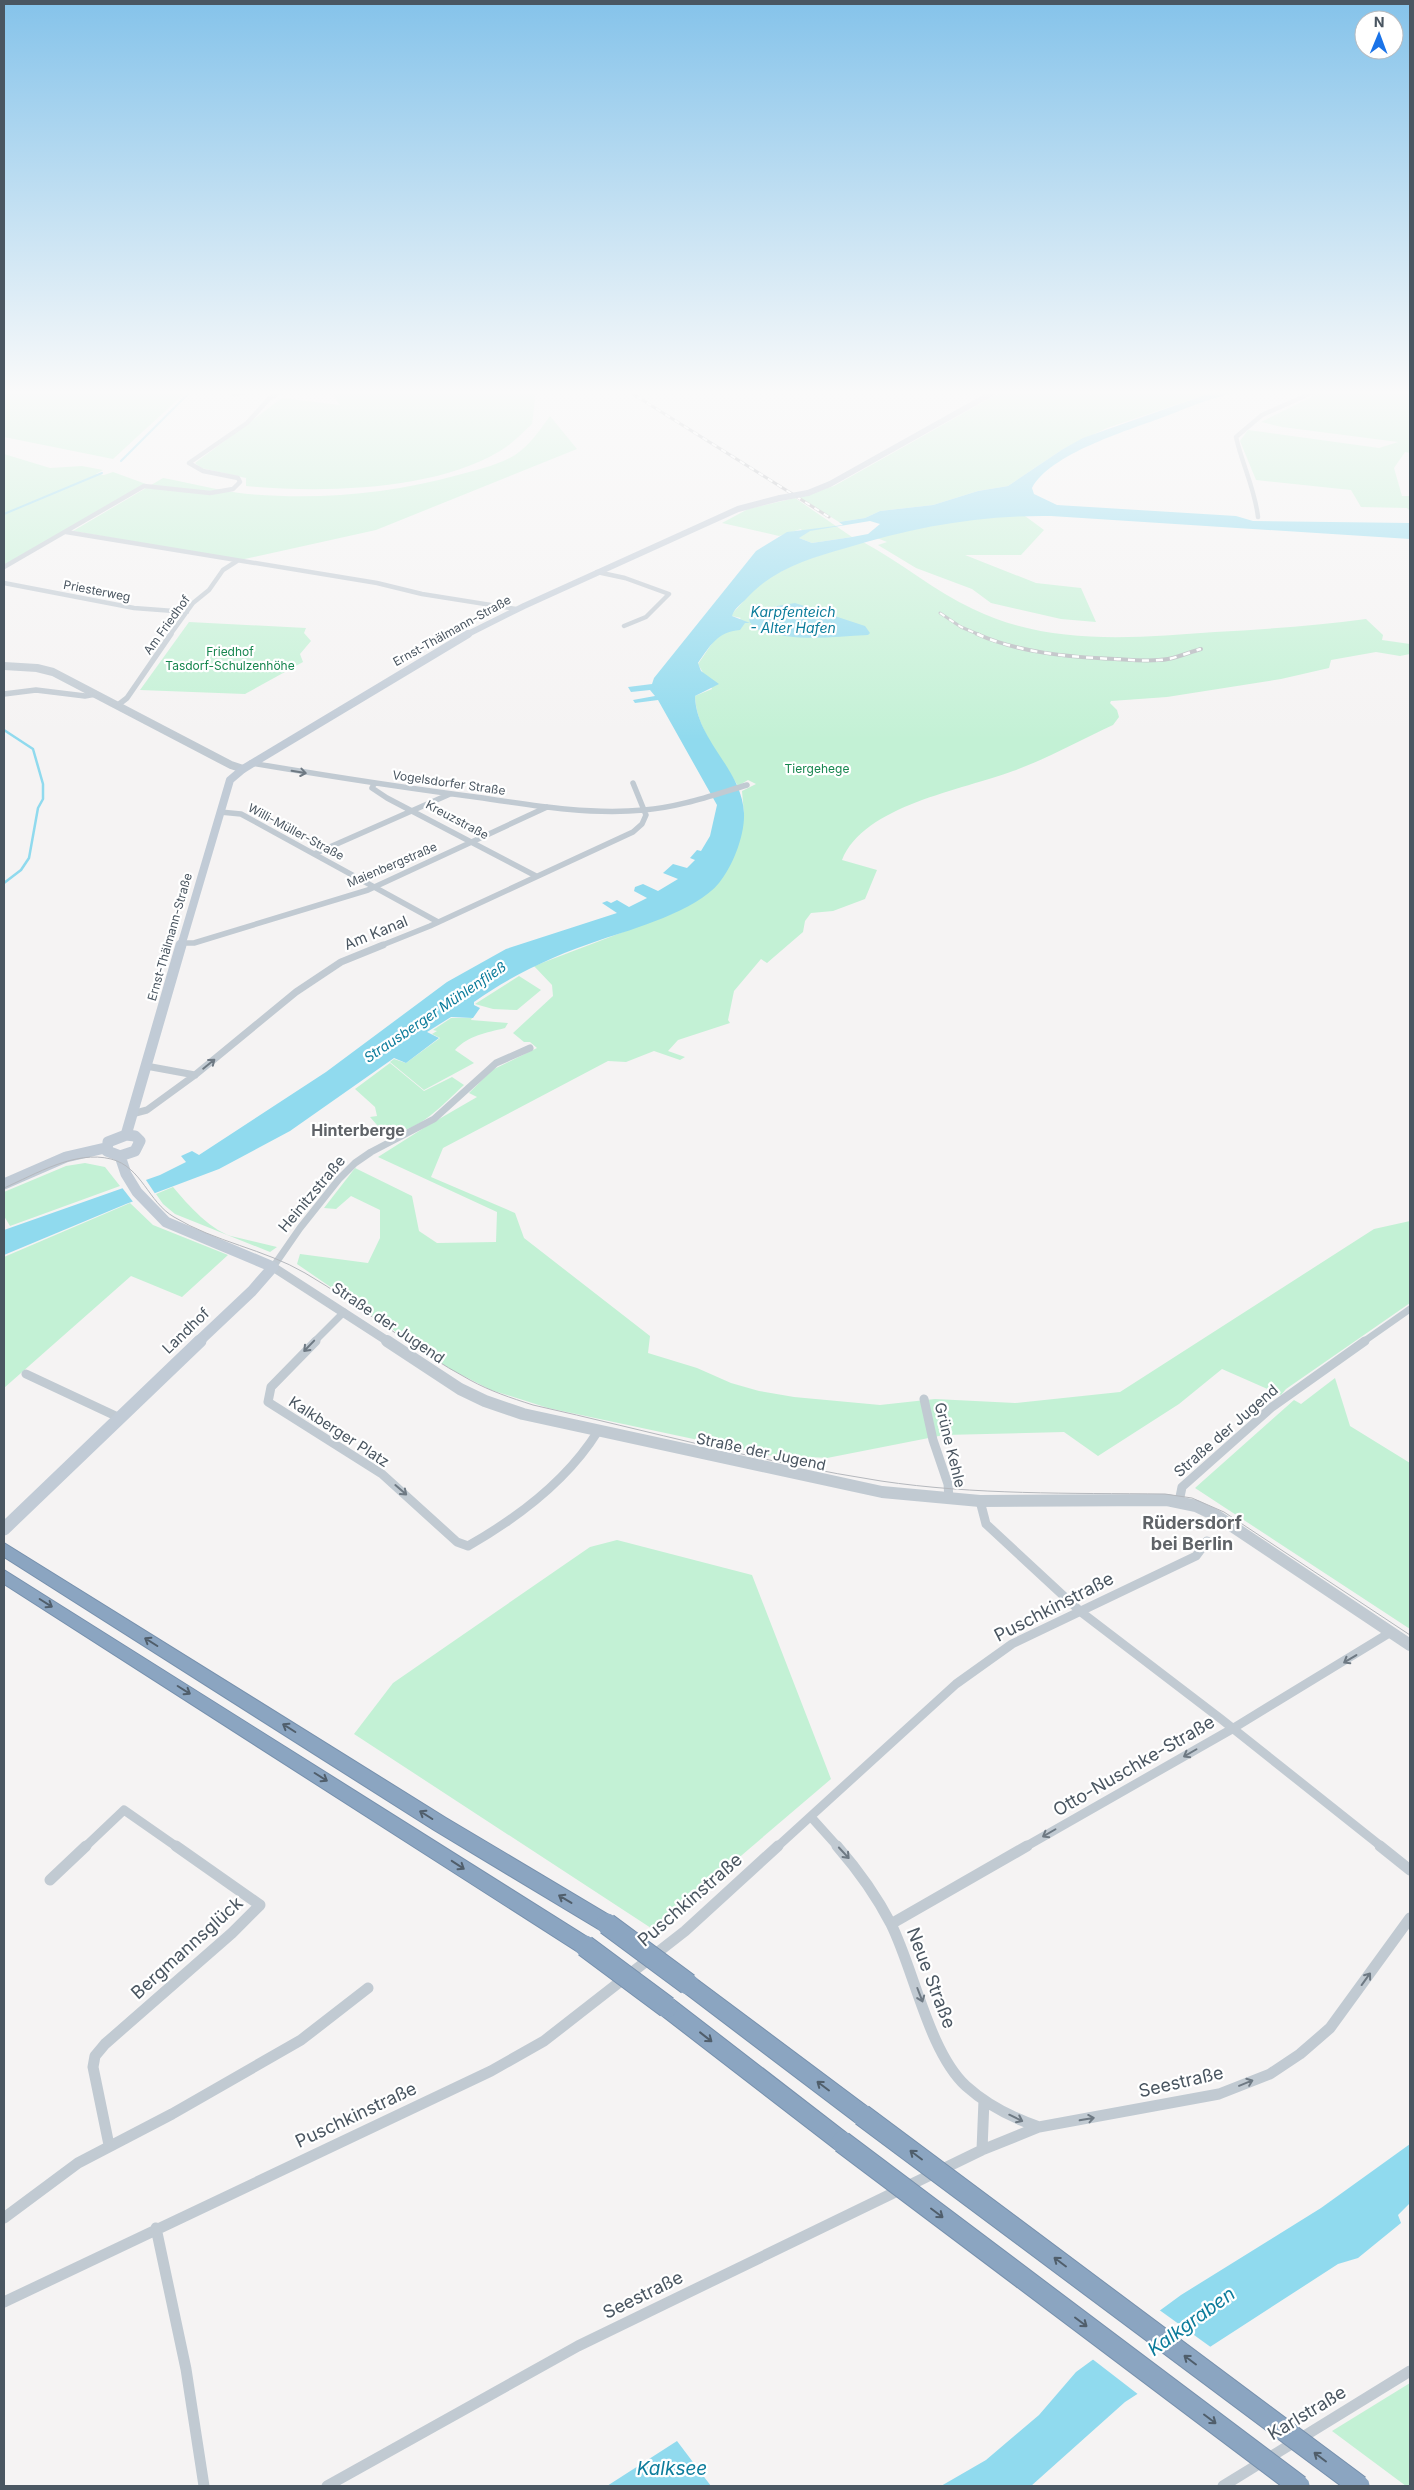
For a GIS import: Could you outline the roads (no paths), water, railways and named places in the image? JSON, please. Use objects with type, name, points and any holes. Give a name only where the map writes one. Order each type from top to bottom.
[{"type":"highway","points":[[4,1549],[440,1824],[607,1924],[1359,2486]]},
{"type":"highway","points":[[4,1577],[585,1946],[1299,2486]]},
{"type":"main road","name":"Ernst-Thälmann-Straße","points":[[126,1135],[230,780],[243,768],[449,644],[516,609],[743,507]]},
{"type":"main road","points":[[4,1184],[66,1158],[106,1148],[112,1139],[126,1135],[138,1139],[140,1145],[130,1154],[120,1156],[110,1154],[106,1148]]},
{"type":"main road","name":"Straße der Jugend","points":[[120,1156],[125,1172],[150,1208],[166,1222],[273,1267]]},
{"type":"main road","name":"Landhof","points":[[4,1529],[252,1291],[273,1267]]},
{"type":"street","points":[[4,568],[108,507]]},
{"type":"street","points":[[1257,507],[1258,517]]},
{"type":"street","points":[[66,532],[377,583],[422,594],[463,599],[516,609]]},
{"type":"street","name":"Am Friedhof","points":[[118,705],[127,698],[187,612],[209,590],[223,570],[237,561]]},
{"type":"street","points":[[597,572],[625,578],[669,594],[646,617],[624,626]]},
{"type":"street","name":"Priesterweg","points":[[4,583],[134,608],[187,612]]},
{"type":"street","points":[[4,666],[37,668],[53,672],[231,765],[243,768]]},
{"type":"street","points":[[4,694],[36,690],[85,696],[96,694]]},
{"type":"street","name":"Vogelsdorfer Straße","points":[[251,764],[374,784],[547,807],[605,811],[645,810],[707,798],[747,785]]},
{"type":"street","points":[[633,783],[645,810]]},
{"type":"street","name":"Kreuzstraße","points":[[374,784],[372,788],[387,798],[415,810],[536,876]]},
{"type":"street","points":[[314,854],[450,794]]},
{"type":"street","name":"Maienbergstraße","points":[[182,943],[194,943],[375,887],[547,807]]},
{"type":"street","name":"Am Kanal","points":[[132,1114],[147,1110],[195,1075],[319,976],[341,962],[438,922],[633,832],[642,824],[646,815],[645,810]]},
{"type":"street","name":"Willi-Müller-Straße","points":[[220,812],[241,814],[438,922]]},
{"type":"street","name":"Heinitzstraße","points":[[273,1267],[339,1179],[355,1163],[371,1152],[434,1119],[496,1063],[530,1048]]},
{"type":"street","points":[[146,1066],[195,1075]]},
{"type":"street","name":"Straße der Jugend","points":[[273,1267],[344,1312],[438,1376],[485,1401],[523,1414],[849,1486],[949,1499],[980,1501],[1179,1502],[1182,1487],[1272,1407],[1410,1309]]},
{"type":"street","name":"Kalkberger Platz","points":[[344,1312],[271,1387],[268,1402],[364,1461],[457,1542],[468,1546],[484,1538],[521,1511],[564,1474],[584,1452],[598,1431]]},
{"type":"street","points":[[26,1374],[120,1418]]},
{"type":"street","name":"Grüne Kehle","points":[[924,1399],[933,1440],[948,1484],[949,1499]]},
{"type":"street","points":[[980,1501],[986,1524],[1081,1612],[1232,1728],[1410,1870]]},
{"type":"street","points":[[1179,1502],[1210,1512],[1410,1645]]},
{"type":"street","name":"Puschkinstraße","points":[[5,2300],[491,2071],[544,2041],[685,1931],[956,1684],[1012,1644],[1196,1556],[1207,1542]]},
{"type":"street","name":"Otto-Nuschke-Straße","points":[[891,1924],[1232,1728],[1391,1632]]},
{"type":"street","name":"Bergmannsglück","points":[[50,1880],[124,1810],[260,1905],[232,1933],[105,2044],[95,2056],[93,2068],[109,2145]]},
{"type":"street","name":"Neue Straße","points":[[811,1817],[852,1862],[891,1924],[943,2056],[965,2085],[984,2100],[1017,2119],[1039,2127]]},
{"type":"street","name":"Seestraße","points":[[327,2486],[578,2346],[982,2150],[1039,2127],[1219,2094],[1270,2074],[1300,2054],[1330,2028],[1410,1918]]},
{"type":"street","points":[[4,2218],[78,2162],[172,2114],[301,2040],[368,1988]]},
{"type":"street","points":[[982,2150],[984,2100]]},
{"type":"street","points":[[156,2228],[186,2369],[204,2486]]},
{"type":"street","name":"Karlstraße","points":[[1223,2486],[1410,2371]]},
{"type":"water","name":"Strausberger Mühlenfließ","points":[[914,507],[1093,507],[1236,516],[1253,521],[1410,523],[1410,539],[1051,516],[973,520],[896,534],[805,561],[768,580],[734,611],[732,616],[750,623],[745,623],[740,630],[732,631],[720,637],[706,651],[698,663],[701,671],[719,684],[695,696],[697,712],[703,727],[736,782],[744,813],[740,840],[733,859],[724,876],[709,893],[663,918],[567,952],[534,966],[503,983],[474,1002],[474,1005],[480,1008],[473,1018],[451,1017],[427,1032],[439,1038],[406,1063],[394,1058],[290,1131],[219,1169],[126,1204],[4,1255],[4,1230],[160,1175],[186,1162],[181,1156],[192,1151],[199,1155],[326,1072],[447,982],[506,949],[617,913],[602,903],[607,901],[611,903],[617,900],[629,907],[647,898],[634,891],[635,887],[643,884],[658,891],[678,879],[663,873],[673,864],[687,868],[695,860],[690,858],[697,850],[701,851],[710,836],[717,805],[658,700],[635,703],[633,700],[655,696],[650,690],[631,692],[628,687],[652,684],[654,678],[756,551],[787,532],[843,525],[839,522],[865,518],[880,511]],"holes":[[[870,521],[880,524],[868,534],[812,543],[799,538],[810,531]]]},
{"type":"water","name":"Karpfenteich - Alter Hafen","points":[[795,603],[865,626],[870,633],[868,635],[838,637],[794,637],[766,632],[752,627],[749,618],[777,606]]},
{"type":"water","name":"Kalkgraben","points":[[1410,2144],[1410,2203],[1398,2215],[1401,2223],[1358,2258],[1338,2264],[1125,2402],[1031,2486],[941,2486],[986,2460],[1039,2415],[1076,2372],[1181,2295],[1321,2208]]},
{"type":"water","name":"Kalksee","points":[[677,2441],[711,2486],[607,2486]]},
{"type":"waterway","points":[[4,514],[20,507]]},
{"type":"waterway","points":[[4,730],[33,749],[43,784],[43,799],[38,808],[29,858],[21,870],[4,883]]},
{"type":"tram line","points":[[4,1188],[42,1170],[84,1158],[97,1157],[122,1163],[138,1177],[165,1211],[174,1217],[206,1233],[273,1258],[305,1273],[449,1368],[485,1388],[533,1405],[750,1456],[837,1474],[916,1486],[987,1491],[1165,1494],[1192,1498],[1224,1512],[1410,1635]]},
{"type":"railway","points":[[813,507],[829,517]]},
{"type":"railway","points":[[940,613],[961,627],[980,635]]},
{"type":"railway","points":[[977,634],[1027,650],[1098,658],[1162,660],[1201,649]]},
{"type":"district","name":"Hinterberge","points":[[358,1130]]},
{"type":"district","name":"Rüdersdorf bei Berlin","points":[[1192,1534]]},
{"type":"park label","name":"Friedhof Tasdorf-Schulzenhöhe","points":[[230,659]]},
{"type":"park label","name":"Tiergehege","points":[[817,769]]}]
